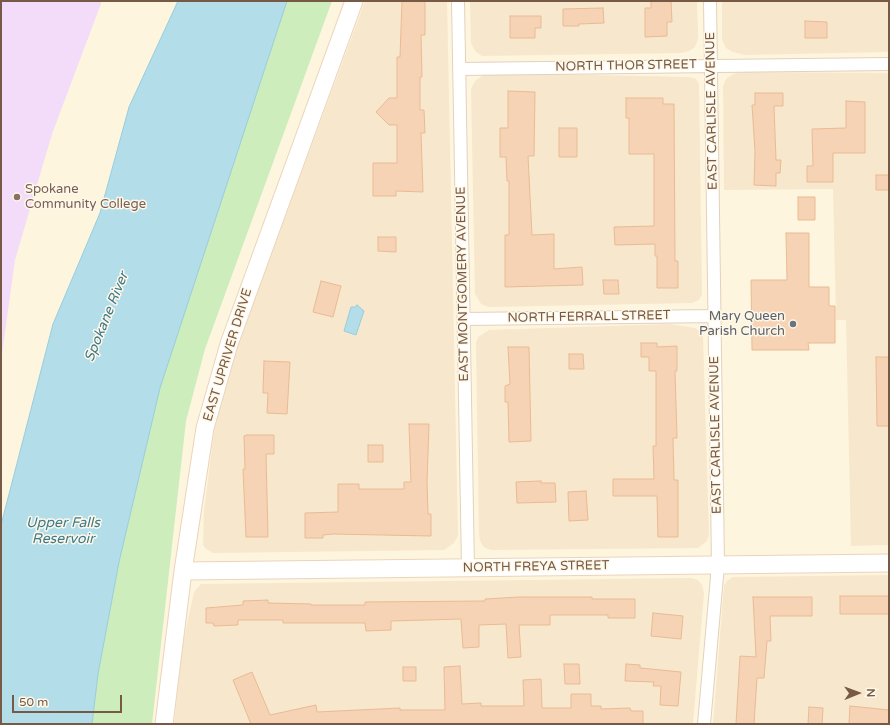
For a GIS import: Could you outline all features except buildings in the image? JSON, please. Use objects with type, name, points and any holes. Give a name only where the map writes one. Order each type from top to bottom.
[{"type":"street","name":"EAST UPRIVER DRIVE","points":[[164,724],[183,571],[205,428],[229,344],[354,1]]},
{"type":"street","name":"EAST MONTGOMERY AVENUE","points":[[458,1],[468,568]]},
{"type":"street","name":"EAST CARLISLE AVENUE","points":[[704,724],[718,565],[710,1]]},
{"type":"street","name":"NORTH THOR STREET","points":[[459,69],[889,64]]},
{"type":"street","name":"NORTH FERRALL STREET","points":[[464,319],[715,316]]},
{"type":"street","name":"NORTH FREYA STREET","points":[[183,571],[889,563]]},
{"type":"shaded area","name":"Spokane Community College","points":[[1,1],[102,1],[52,134],[15,260],[1,361]]},
{"type":"shaded area","points":[[365,1],[447,1],[458,536],[454,543],[444,550],[213,553],[206,549],[203,545],[204,510],[214,432],[223,393],[239,342]]},
{"type":"shaded area","points":[[470,1],[697,1],[698,39],[695,47],[689,51],[681,53],[482,56],[475,51],[471,43]]},
{"type":"shaded area","points":[[722,1],[889,1],[889,52],[745,55],[733,52],[726,48],[722,40]]},
{"type":"shaded area","points":[[743,72],[889,73],[889,545],[851,546],[846,320],[836,320],[833,189],[724,190],[723,86],[726,79],[733,74]]},
{"type":"shaded area","points":[[490,73],[690,77],[696,79],[699,84],[702,294],[699,300],[692,303],[489,307],[481,304],[475,294],[471,89],[475,81]]},
{"type":"shaded area","points":[[669,324],[695,328],[701,332],[703,336],[709,534],[707,541],[698,548],[492,550],[485,548],[481,543],[479,536],[476,343],[478,337],[489,330]]},
{"type":"shaded area","points":[[889,575],[889,724],[713,724],[724,585],[728,580],[733,577]]},
{"type":"shaded area","points":[[692,578],[698,580],[702,585],[704,593],[693,724],[174,724],[183,642],[194,592],[201,584]]},
{"type":"green space","points":[[287,1],[332,1],[205,349],[186,421],[152,724],[92,724],[98,674],[119,562],[160,388]]},
{"type":"water","name":"Upper Falls Reservoir","points":[[178,1],[287,1],[160,388],[119,562],[98,674],[92,724],[1,724],[1,525],[53,324],[100,213],[129,107]]},
{"type":"water","points":[[357,305],[364,311],[356,335],[344,331],[351,307],[356,307]]},
{"type":"place","name":"Spokane Community College","points":[[17,197]]},
{"type":"place","name":"Mary Queen Parish Church","points":[[793,324]]},
{"type":"water label","name":"Spokane River","points":[[107,317]]}]
